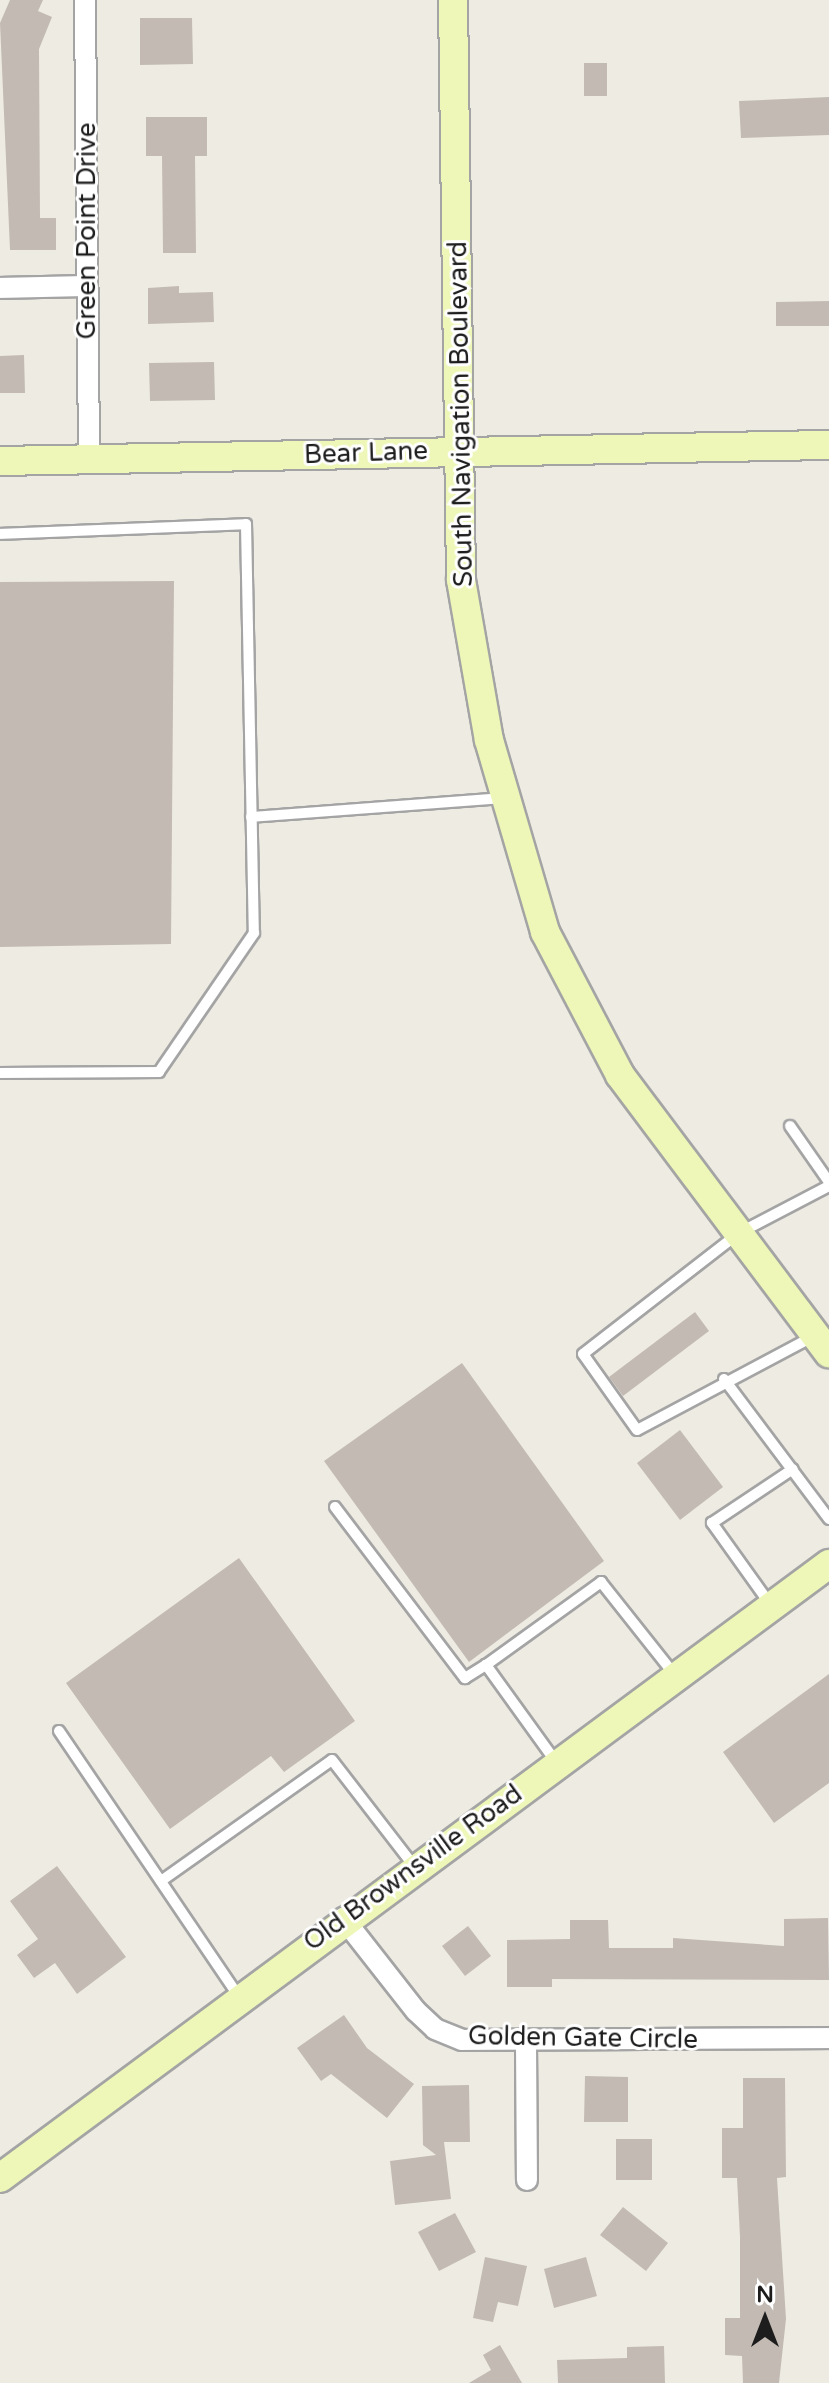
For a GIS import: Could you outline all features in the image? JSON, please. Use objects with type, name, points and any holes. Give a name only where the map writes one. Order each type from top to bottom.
[{"type":"street","name":"Green Point Drive","points":[[85,0],[89,462]]},
{"type":"street","name":"South Navigation Boulevard","points":[[453,0],[461,580],[506,798],[545,932],[620,1075],[822,1344]]},
{"type":"street","points":[[0,288],[87,286]]},
{"type":"street","name":"Bear Lane","points":[[0,461],[89,462],[461,450],[829,445]]},
{"type":"street","name":"Old Brownsville Road","points":[[0,2178],[343,1918],[770,1604],[829,1564]]},
{"type":"street","name":"Golden Gate Circle","points":[[343,1918],[435,2029],[462,2040],[526,2044],[829,2038]]},
{"type":"street","points":[[526,2044],[527,2180]]},
{"type":"lane","points":[[0,534],[246,524],[254,933],[159,1072],[0,1073]]},
{"type":"lane","points":[[251,817],[506,798]]},
{"type":"lane","points":[[790,1126],[829,1184],[739,1233],[583,1354],[637,1430],[724,1379],[822,1344]]},
{"type":"lane","points":[[724,1379],[829,1519]]},
{"type":"lane","points":[[770,1604],[712,1523],[793,1469]]},
{"type":"lane","points":[[335,1507],[465,1678],[601,1582],[674,1674]]},
{"type":"lane","points":[[486,1665],[556,1762]]},
{"type":"lane","points":[[59,1731],[239,1997]]},
{"type":"lane","points":[[161,1881],[332,1760],[414,1866]]},
{"type":"building","points":[[10,0],[43,0],[38,11],[52,17],[39,49],[40,218],[56,218],[56,250],[10,250],[0,23]]},
{"type":"building","points":[[140,18],[192,18],[193,64],[140,65]]},
{"type":"building","points":[[584,63],[607,63],[607,96],[584,96]]},
{"type":"building","points":[[829,97],[829,135],[741,138],[739,101]]},
{"type":"building","points":[[146,117],[207,117],[207,156],[195,156],[196,253],[163,253],[162,156],[146,156]]},
{"type":"building","points":[[179,286],[179,293],[213,292],[214,322],[148,324],[148,288]]},
{"type":"building","points":[[829,301],[829,326],[776,326],[776,302]]},
{"type":"building","points":[[24,355],[25,393],[0,393],[0,356]]},
{"type":"building","points":[[214,362],[215,400],[150,401],[149,363]]},
{"type":"building","points":[[174,581],[171,944],[0,947],[0,582]]},
{"type":"building","points":[[695,1312],[709,1331],[623,1396],[609,1377]]},
{"type":"building","points":[[462,1363],[604,1561],[469,1662],[324,1461]]},
{"type":"building","points":[[680,1430],[723,1487],[680,1520],[637,1463]]},
{"type":"building","points":[[239,1558],[355,1721],[284,1772],[271,1756],[170,1829],[66,1683]]},
{"type":"building","points":[[829,1674],[829,1783],[774,1823],[723,1752]]},
{"type":"building","points":[[57,1866],[126,1957],[77,1994],[55,1963],[34,1978],[17,1955],[38,1939],[10,1901]]},
{"type":"building","points":[[828,1918],[829,1980],[552,1979],[552,1987],[507,1987],[507,1940],[570,1939],[570,1920],[608,1920],[609,1948],[673,1948],[673,1938],[784,1946],[784,1919]]},
{"type":"building","points":[[468,1926],[491,1956],[465,1976],[442,1946]]},
{"type":"building","points":[[344,2015],[367,2048],[414,2084],[387,2118],[331,2074],[321,2081],[297,2048]]},
{"type":"building","points":[[585,2076],[628,2077],[628,2122],[584,2122]]},
{"type":"building","points":[[743,2078],[785,2078],[786,2177],[777,2178],[786,2319],[779,2383],[743,2383],[742,2356],[725,2355],[725,2318],[740,2318],[740,2237],[737,2178],[722,2178],[722,2128],[743,2128]]},
{"type":"building","points":[[469,2085],[470,2142],[444,2142],[451,2199],[395,2205],[390,2161],[436,2155],[423,2145],[422,2086]]},
{"type":"building","points":[[616,2139],[652,2139],[652,2180],[616,2180]]},
{"type":"building","points":[[623,2207],[668,2243],[646,2271],[600,2235]]},
{"type":"building","points":[[455,2213],[476,2252],[439,2271],[418,2232]]},
{"type":"building","points":[[485,2257],[527,2266],[518,2306],[498,2302],[493,2322],[473,2318]]},
{"type":"building","points":[[586,2257],[597,2296],[554,2308],[544,2269]]},
{"type":"building","points":[[500,2345],[522,2383],[469,2383],[491,2370],[483,2355]]},
{"type":"building","points":[[664,2346],[665,2383],[558,2383],[557,2360],[627,2358],[627,2347]]}]
